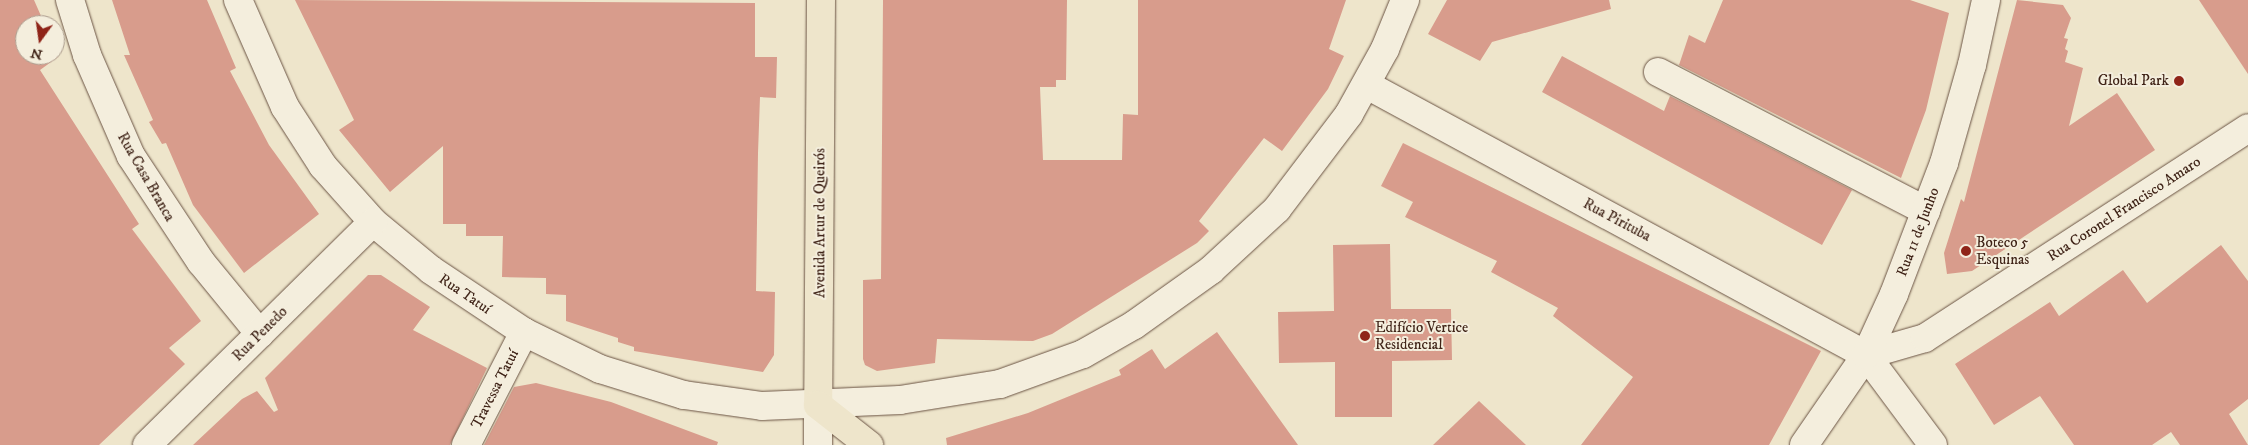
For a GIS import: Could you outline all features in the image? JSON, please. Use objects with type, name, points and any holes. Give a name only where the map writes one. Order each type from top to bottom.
[{"type":"main road","name":"Avenida Artur de Queirós","points":[[818,405],[821,0]]},
{"type":"main road","points":[[818,405],[869,445]]},
{"type":"street","name":"Rua Casa Branca","points":[[70,0],[87,56],[132,156],[201,262],[260,334]]},
{"type":"street","name":"Rua Tatuí","points":[[238,0],[285,107],[323,166],[373,222],[430,270],[524,332],[600,369],[684,395],[762,406],[900,400],[1000,384],[1083,354],[1134,325],[1211,270],[1277,209],[1333,138],[1367,85],[1406,0]]},
{"type":"street","name":"Rua 11 de Junho","points":[[1804,445],[1866,355],[1926,211],[1959,114],[1986,0]]},
{"type":"street","points":[[1658,72],[1926,211]]},
{"type":"street","name":"Rua Pirituba","points":[[1367,85],[1866,355]]},
{"type":"street","name":"Rua Coronel Francisco Amaro","points":[[1866,355],[1929,336],[2248,128]]},
{"type":"street","name":"Rua Penedo","points":[[147,445],[373,222]]},
{"type":"street","name":"Travessa Tatuí","points":[[466,445],[524,332]]},
{"type":"street","points":[[1866,355],[1933,445]]},
{"type":"street","name":"Avenida Artur de Queirós","points":[[818,405],[818,445]]},
{"type":"building","points":[[0,0],[34,0],[41,15],[15,15],[15,65],[47,65],[40,70],[139,224],[132,229],[201,321],[169,348],[185,364],[99,445],[0,445]]},
{"type":"building","points":[[112,0],[207,0],[236,68],[230,71],[269,145],[319,214],[244,273],[193,205],[166,143],[162,144],[149,122],[153,120],[124,55],[130,55]]},
{"type":"building","points":[[295,0],[755,3],[755,57],[777,57],[776,98],[760,97],[756,291],[775,292],[774,355],[763,372],[634,351],[634,347],[618,342],[618,338],[566,321],[566,295],[546,294],[546,278],[502,277],[503,236],[466,236],[466,224],[443,224],[443,146],[390,192],[339,130],[354,120]]},
{"type":"building","points":[[883,0],[1067,0],[1066,80],[1056,80],[1056,87],[1040,87],[1043,160],[1122,160],[1123,114],[1138,115],[1138,0],[1346,0],[1329,49],[1344,56],[1328,89],[1282,151],[1264,138],[1199,221],[1209,231],[1197,243],[1052,334],[1033,341],[937,339],[935,363],[877,371],[865,365],[863,359],[863,280],[881,279]]},
{"type":"building","points":[[1447,0],[1609,0],[1611,9],[1492,42],[1480,61],[1428,34]]},
{"type":"building","points":[[1723,0],[1910,0],[1949,13],[1926,110],[1901,178],[1679,65],[1689,35],[1705,43]]},
{"type":"building","points":[[2017,0],[2063,5],[2071,18],[2064,38],[2068,39],[2065,49],[2068,51],[2065,62],[2083,68],[2069,126],[2117,93],[2155,150],[1972,271],[1947,274],[1944,253],[1961,199],[1964,202]]},
{"type":"building","points":[[2199,0],[2248,0],[2248,74]]},
{"type":"building","points":[[1562,56],[1664,111],[1670,96],[1852,190],[1822,245],[1542,92]]},
{"type":"building","points":[[1403,143],[1821,351],[1769,445],[1581,445],[1633,377],[1553,316],[1558,308],[1491,272],[1497,261],[1405,217],[1413,202],[1381,186]]},
{"type":"building","name":"Edifício Vertice Residencial","points":[[1390,244],[1391,309],[1451,309],[1452,360],[1392,361],[1392,417],[1335,417],[1335,362],[1279,363],[1278,312],[1334,311],[1333,245]]},
{"type":"building","points":[[2221,245],[2248,281],[2248,399],[2229,414],[2248,445],[2180,445],[2171,432],[2152,445],[2074,445],[2040,396],[1994,425],[1955,364],[2050,302],[2059,316],[2123,270],[2147,303]]},
{"type":"building","points":[[368,275],[381,275],[430,307],[413,330],[487,368],[450,445],[193,445],[242,399],[257,391],[274,412],[278,410],[265,378]]},
{"type":"building","points":[[1217,332],[1298,445],[947,445],[946,438],[1028,413],[1121,375],[1119,370],[1152,349],[1165,369]]},
{"type":"building","points":[[536,383],[611,402],[718,442],[717,445],[484,445],[514,387]]},
{"type":"building","points":[[1479,401],[1526,445],[1433,445]]},
{"type":"place","name":"Global Park","points":[[2179,81]]},
{"type":"place","name":"Boteco 5 Esquinas","points":[[1966,251]]},
{"type":"place","name":"Edifício Vertice Residencial","points":[[1365,336]]}]
